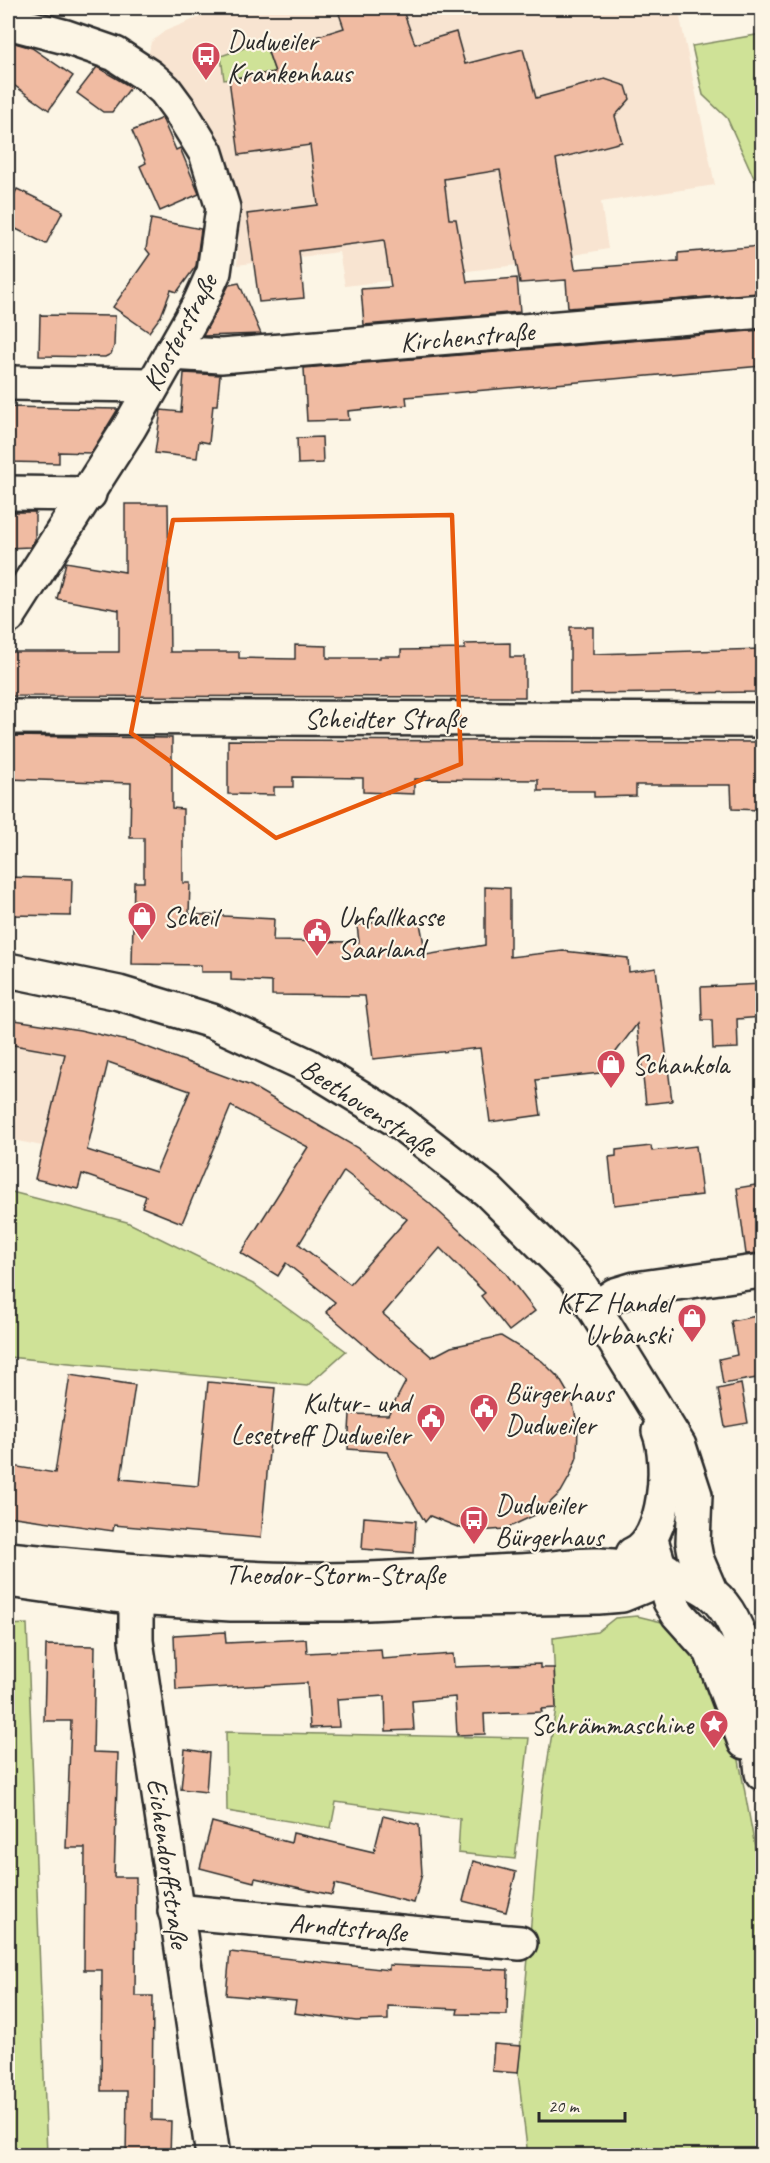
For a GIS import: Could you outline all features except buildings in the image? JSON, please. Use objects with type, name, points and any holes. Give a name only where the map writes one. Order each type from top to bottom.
[{"type":"street","name":"Klosterstraße","points":[[8,22],[66,37],[115,54],[150,77],[165,90],[206,153],[224,208],[214,272],[199,305],[89,494],[8,617]]},
{"type":"street","name":"Kirchenstraße","points":[[171,353],[221,356],[762,311]]},
{"type":"street","points":[[8,383],[152,385]]},
{"type":"street","points":[[8,493],[89,494]]},
{"type":"street","name":"Scheidter Straße","points":[[8,717],[762,720]]},
{"type":"street","name":"Beethovenstraße","points":[[8,970],[119,993],[212,1021],[309,1066],[397,1120],[488,1191],[575,1277],[671,1430],[688,1465],[695,1495],[693,1542],[696,1558],[711,1593]]},
{"type":"street","points":[[595,1309],[615,1295],[635,1289],[762,1271]]},
{"type":"street","name":"Beethovenstraße","points":[[639,1382],[662,1438],[666,1474],[651,1540]]},
{"type":"street","points":[[598,1565],[639,1552],[651,1540],[670,1601],[678,1614],[711,1651],[762,1788]]},
{"type":"street","points":[[598,1597],[622,1595],[644,1586],[678,1563],[693,1542]]},
{"type":"street","name":"Theodor-Storm-Straße","points":[[8,1559],[231,1604],[344,1604],[459,1599],[598,1597]]},
{"type":"street","name":"Theodor-Storm-Straße","points":[[8,1580],[135,1584],[342,1580],[537,1571],[598,1565],[663,1574]]},
{"type":"street","name":"Beethovenstraße","points":[[663,1574],[695,1583],[711,1593],[721,1603],[736,1627],[746,1660],[762,1773]]},
{"type":"street","name":"Eichendorffstraße","points":[[135,1584],[136,1641],[213,2156]]},
{"type":"street","points":[[598,1597],[660,1604],[678,1614]]},
{"type":"street","name":"Arndtstraße","points":[[176,1911],[520,1943]]},
{"type":"highlighted area","points":[[452,515],[461,764],[276,838],[131,733],[173,520]]},
{"type":"shaded area","points":[[222,8],[678,8],[715,185],[601,202],[608,249],[517,265],[345,286],[339,252],[237,265],[240,215],[229,168],[211,135],[148,57],[151,42],[165,31]]},
{"type":"shaded area","points":[[8,1018],[71,1028],[114,1038],[86,1155],[8,1139]]},
{"type":"green space","points":[[762,34],[762,178],[755,180],[727,118],[703,95],[692,46]]},
{"type":"green space","points":[[264,41],[275,72],[224,80],[221,56]]},
{"type":"green space","points":[[8,1191],[127,1222],[255,1285],[346,1351],[307,1386],[8,1357]]},
{"type":"green space","points":[[637,1616],[670,1624],[688,1638],[727,1721],[739,1760],[762,1885],[762,2155],[528,2156],[518,2073],[542,1796],[556,1708],[553,1638],[597,1632],[615,1618]]},
{"type":"green space","points":[[27,1624],[47,2156],[8,2155],[8,1625]]},
{"type":"green space","points":[[226,1732],[529,1738],[515,1859],[458,1853],[460,1819],[336,1802],[331,1828],[227,1811]]},
{"type":"place","name":"Dudweiler Krankenhaus","points":[[206,82]]},
{"type":"place","name":"Scheil","points":[[142,942]]},
{"type":"place","name":"Unfallkasse Saarland","points":[[317,958]]},
{"type":"place","name":"Schankola","points":[[611,1090]]},
{"type":"place","name":"KFZ Handel Urbanski","points":[[692,1344]]},
{"type":"place","name":"Bürgerhaus Dudweiler","points":[[484,1434]]},
{"type":"place","name":"Kultur- und Lesetreff Dudweiler","points":[[431,1444]]},
{"type":"place","name":"Dudweiler Bürgerhaus","points":[[474,1546]]},
{"type":"place","name":"Schrämmaschine","points":[[714,1750]]}]
